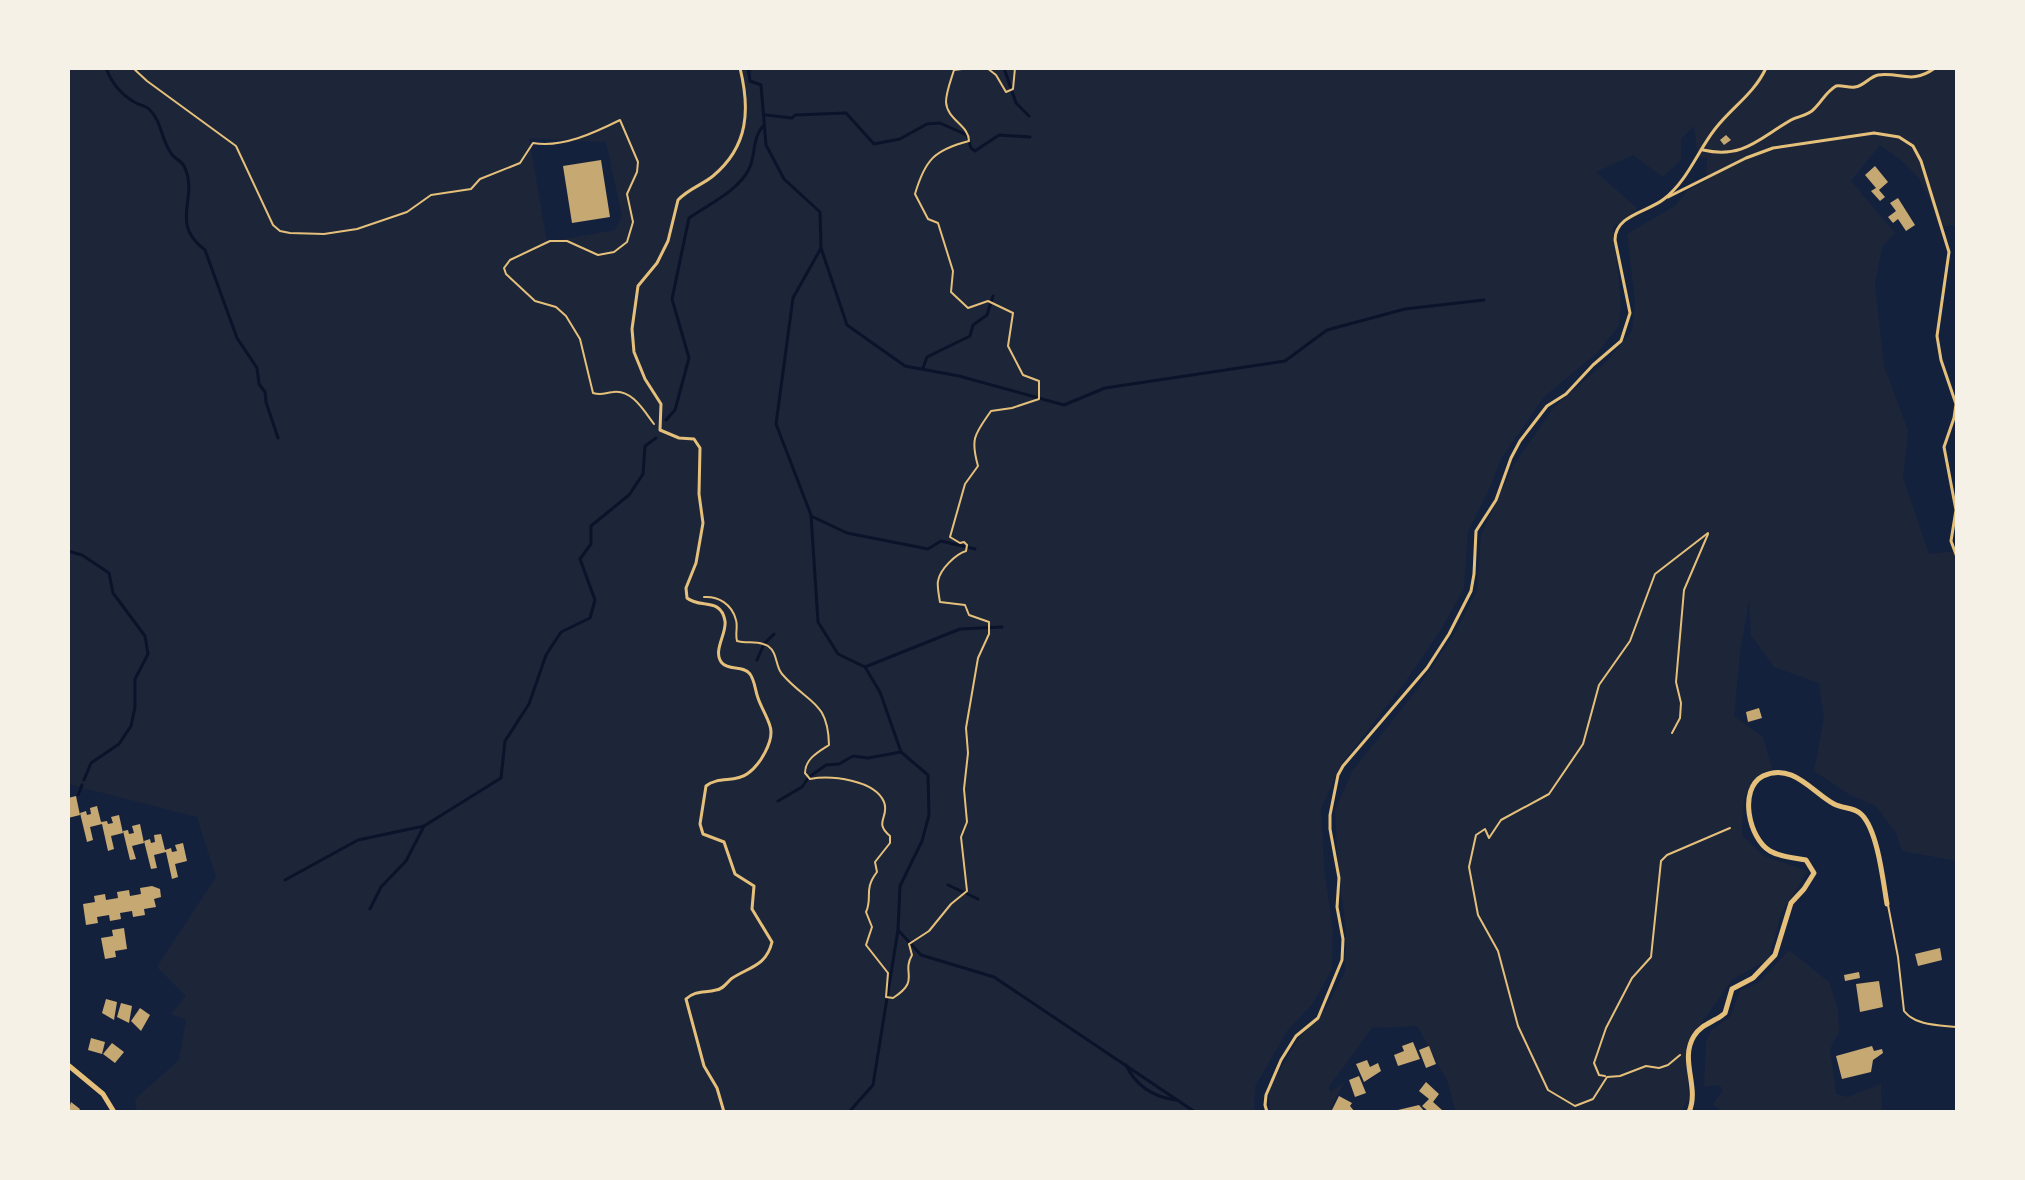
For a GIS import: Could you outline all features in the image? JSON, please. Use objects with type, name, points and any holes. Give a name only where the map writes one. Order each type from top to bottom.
[{"type":"street","points":[[724,1112],[717,1088],[704,1066],[686,999],[694,993],[717,990],[733,978],[749,972],[765,957],[772,942],[752,909],[754,886],[735,874],[724,842],[703,834],[700,824],[706,786],[713,781],[735,779],[749,773],[764,752],[771,732],[751,675],[725,665],[720,659],[725,626],[722,612],[712,604],[689,600],[686,592],[697,559],[703,523],[699,494],[700,448],[694,439],[679,438],[660,430],[661,404],[645,379],[634,352],[632,329],[640,280],[653,269],[668,241],[678,200],[719,171],[740,142],[746,122],[747,99],[740,68]]},
{"type":"street","points":[[1665,199],[1716,128],[1749,95],[1766,68]]},
{"type":"street","points":[[1703,150],[1722,154],[1767,137],[1794,119],[1812,112],[1825,94],[1836,86],[1855,87],[1870,77],[1880,75],[1911,78],[1935,68]]},
{"type":"street","points":[[1267,1112],[1266,1095],[1281,1060],[1297,1034],[1318,1018],[1342,960],[1343,939],[1337,907],[1339,878],[1330,829],[1338,775],[1432,661],[1449,634],[1471,591],[1476,531],[1496,500],[1520,441],[1547,406],[1566,394],[1621,341],[1630,313],[1615,234],[1625,220],[1746,158],[1773,148],[1874,133],[1896,136],[1913,146],[1921,161],[1949,252],[1937,336],[1940,356],[1956,404],[1944,447],[1956,510],[1951,541],[1957,557]]},
{"type":"street","points":[[1689,1112],[1693,1089],[1688,1056],[1694,1035],[1701,1027],[1725,1013],[1732,989],[1753,978],[1775,955],[1791,903],[1814,873],[1806,860],[1769,851],[1761,842],[1750,820],[1750,794],[1762,776],[1774,773],[1797,775],[1834,804],[1862,815],[1872,832],[1887,904]]},
{"type":"street","points":[[68,1065],[103,1094],[114,1112]]},
{"type":"lane","points":[[1887,904],[1898,957],[1904,1011],[1913,1020],[1922,1023],[1957,1027]]},
{"type":"path","points":[[133,68],[236,146],[271,222],[280,231],[324,234],[357,229],[407,212],[431,195],[472,188],[480,179],[520,163],[533,143],[546,145],[592,134],[620,120],[638,162],[627,194],[633,222],[627,242],[614,252],[598,255],[563,240],[550,241],[510,260],[504,268],[506,274],[532,298],[556,307],[566,316],[582,345],[593,393],[621,392],[629,395],[660,430]]},
{"type":"path","points":[[697,603],[709,596],[723,601],[736,620],[737,641],[759,642],[768,646],[775,654],[780,672],[823,711],[828,723],[829,745],[805,767],[810,779],[824,776],[871,786],[884,801],[881,824],[890,836],[890,843],[875,862],[877,872],[871,879],[867,894],[869,906],[866,912],[872,927],[866,945],[888,973],[886,997],[893,998],[904,991],[911,979],[908,962],[912,955],[910,943],[929,931],[951,904],[966,892],[961,837],[967,822],[964,789],[968,753],[966,728],[978,658],[990,628],[989,622],[969,615],[965,605],[940,602],[938,581],[943,571],[966,551],[964,542],[950,537],[965,484],[978,466],[972,445],[980,427],[991,411],[1039,399],[1040,394],[1039,381],[1023,375],[1008,346],[1013,313],[988,301],[968,308],[951,292],[953,271],[938,223],[928,219],[915,194],[922,169],[930,158],[969,141],[968,133],[954,120],[946,104],[954,70],[970,68]]},
{"type":"path","points":[[987,68],[996,75],[1006,92],[1013,89],[1015,68]]},
{"type":"path","points":[[1607,1077],[1593,1099],[1575,1106],[1548,1090],[1518,1026],[1498,951],[1478,915],[1469,867],[1476,835],[1485,829],[1489,838],[1501,820],[1549,794],[1583,744],[1599,685],[1630,641],[1655,574],[1708,533],[1684,590],[1676,682],[1681,703],[1680,718],[1672,733]]},
{"type":"path","points":[[1681,1054],[1668,1065],[1659,1068],[1646,1066],[1620,1076],[1599,1075],[1595,1069],[1596,1053],[1632,978],[1651,957],[1661,861],[1667,855],[1730,828]]},
{"type":"shaded area","points":[[68,68],[745,68],[750,77],[753,68],[1957,68],[1957,225],[1939,227],[1930,199],[1919,179],[1880,145],[1851,181],[1895,233],[1882,247],[1875,285],[1884,366],[1908,430],[1903,478],[1929,554],[1957,551],[1957,861],[1902,851],[1896,833],[1876,806],[1850,795],[1814,771],[1824,718],[1819,683],[1774,667],[1751,635],[1749,601],[1734,716],[1763,737],[1772,769],[1754,783],[1745,796],[1742,835],[1764,856],[1808,871],[1781,913],[1769,959],[1732,980],[1686,1045],[1689,1100],[1680,1112],[1456,1112],[1447,1080],[1417,1026],[1372,1028],[1329,1087],[1330,1092],[1344,1083],[1331,1112],[1270,1112],[1268,1091],[1298,1039],[1325,1010],[1345,972],[1346,930],[1335,810],[1353,770],[1415,692],[1454,635],[1477,591],[1481,535],[1513,466],[1554,407],[1607,361],[1632,331],[1635,301],[1627,234],[1676,205],[1687,191],[1706,181],[1707,158],[1698,157],[1694,126],[1681,139],[1681,160],[1663,177],[1633,155],[1596,172],[1638,209],[1613,227],[1621,301],[1619,326],[1598,352],[1544,397],[1501,459],[1468,531],[1464,588],[1442,628],[1404,684],[1342,763],[1321,808],[1324,867],[1333,931],[1332,969],[1314,1002],[1287,1031],[1255,1087],[1254,1112],[137,1112],[135,1099],[179,1060],[186,1020],[171,1014],[186,996],[157,967],[216,877],[197,817],[68,784]],"holes":[[[529,138],[606,142],[622,216],[615,230],[547,242]]]},
{"type":"shaded area","points":[[1789,950],[1829,982],[1838,1009],[1839,1032],[1830,1049],[1836,1094],[1848,1097],[1881,1084],[1882,1112],[1722,1112],[1713,1104],[1723,1090],[1719,1085],[1704,1087],[1706,1041],[1712,1029],[1730,1017],[1740,990],[1758,983]]},
{"type":"building","points":[[1726,135],[1731,140],[1724,145],[1720,140]]},
{"type":"building","points":[[601,160],[610,217],[572,223],[563,166]]},
{"type":"building","points":[[1875,166],[1888,182],[1879,190],[1885,197],[1880,201],[1871,191],[1876,188],[1865,175]]},
{"type":"building","points":[[1898,198],[1915,225],[1906,231],[1898,219],[1893,223],[1888,217],[1896,211],[1890,203]]},
{"type":"building","points":[[1759,708],[1762,718],[1748,722],[1746,712]]},
{"type":"building","points":[[76,796],[80,815],[68,818],[68,798]]},
{"type":"building","points":[[97,806],[101,822],[113,823],[111,817],[119,815],[123,833],[111,836],[114,849],[108,851],[102,824],[90,827],[93,840],[87,842],[80,813],[86,811],[87,815],[91,814],[90,808]]},
{"type":"building","points":[[140,824],[144,843],[132,846],[136,859],[130,860],[123,831],[134,833],[132,826]]},
{"type":"building","points":[[161,834],[165,850],[171,848],[172,852],[177,851],[175,845],[183,843],[187,861],[175,864],[178,877],[172,879],[166,852],[154,855],[157,868],[151,869],[144,841],[150,839],[151,843],[155,842],[154,835]]},
{"type":"building","points":[[152,886],[160,889],[161,897],[154,899],[156,907],[144,909],[145,915],[133,917],[132,911],[120,913],[121,919],[110,921],[109,915],[97,917],[98,923],[86,925],[83,904],[95,902],[94,896],[105,894],[106,900],[118,898],[117,892],[129,890],[130,896],[141,894],[140,888]]},
{"type":"building","points":[[124,928],[127,949],[115,951],[116,957],[105,959],[101,938],[113,936],[112,930]]},
{"type":"building","points":[[1940,948],[1942,960],[1918,966],[1915,954]]},
{"type":"building","points":[[1859,972],[1860,978],[1845,981],[1844,975]]},
{"type":"building","points":[[1879,981],[1883,1007],[1860,1012],[1856,984]]},
{"type":"building","points":[[106,999],[117,1002],[114,1020],[102,1013]]},
{"type":"building","points":[[121,1003],[132,1006],[129,1023],[117,1017]]},
{"type":"building","points":[[140,1008],[150,1015],[141,1031],[131,1021]]},
{"type":"building","points":[[91,1038],[105,1042],[102,1054],[88,1050]]},
{"type":"building","points":[[1413,1042],[1420,1059],[1398,1066],[1394,1055],[1404,1051],[1402,1046]]},
{"type":"building","points":[[112,1043],[124,1052],[115,1063],[103,1054]]},
{"type":"building","points":[[1429,1046],[1436,1064],[1426,1068],[1419,1050]]},
{"type":"building","points":[[1872,1046],[1874,1051],[1882,1049],[1883,1053],[1873,1060],[1871,1072],[1842,1079],[1836,1056]]},
{"type":"building","points":[[1367,1060],[1370,1067],[1378,1063],[1381,1071],[1364,1082],[1356,1064]]},
{"type":"building","points":[[1359,1076],[1366,1093],[1355,1097],[1349,1080]]},
{"type":"building","points":[[1426,1082],[1439,1094],[1433,1102],[1442,1110],[1440,1112],[1429,1112],[1422,1106],[1429,1099],[1419,1091]]},
{"type":"building","points":[[1339,1096],[1352,1103],[1350,1106],[1355,1112],[1331,1112]]},
{"type":"building","points":[[71,1102],[80,1109],[78,1112],[68,1112]]},
{"type":"building","points":[[1419,1105],[1425,1112],[1398,1110]]},
{"type":"waterway","points":[[106,68],[122,93],[153,114],[172,155],[184,166],[189,189],[188,230],[205,250],[237,338],[257,368],[259,384],[265,392],[278,438]]},
{"type":"waterway","points":[[748,68],[750,81],[761,85],[766,145],[784,179],[820,212],[821,248],[793,298],[776,424],[811,515],[818,622],[838,654],[865,667],[880,692],[901,752],[928,775],[929,815],[922,841],[900,886],[898,930],[873,1085],[849,1112]]},
{"type":"waterway","points":[[1004,68],[1016,103],[1029,116]]},
{"type":"waterway","points":[[766,115],[792,118],[795,115],[846,113],[874,144],[900,139],[927,124],[940,123],[967,135],[975,151],[999,135],[1030,137]]},
{"type":"waterway","points":[[666,420],[675,410],[689,358],[672,299],[689,218],[744,177],[763,126]]},
{"type":"waterway","points":[[821,248],[847,325],[905,366],[959,376],[1064,405],[1105,388],[1285,361],[1327,330],[1405,309],[1484,300]]},
{"type":"waterway","points":[[923,368],[927,357],[970,336],[973,325],[987,315],[993,296]]},
{"type":"waterway","points":[[285,880],[358,840],[424,826],[501,778],[505,741],[529,704],[546,655],[561,632],[590,618],[595,600],[580,559],[591,544],[591,526],[629,495],[643,474],[645,446],[656,438]]},
{"type":"waterway","points":[[811,516],[847,533],[928,549],[941,541],[975,549]]},
{"type":"waterway","points":[[68,551],[82,555],[109,573],[113,593],[145,636],[148,654],[135,679],[131,726],[119,744],[91,763],[84,780]]},
{"type":"waterway","points":[[865,667],[960,629],[1002,627]]},
{"type":"waterway","points":[[757,660],[764,644],[774,634]]},
{"type":"waterway","points":[[778,801],[802,787],[809,777],[826,765],[839,764],[853,756],[868,758],[901,752]]},
{"type":"waterway","points":[[78,795],[82,785]]},
{"type":"waterway","points":[[370,909],[381,887],[406,861],[424,826]]},
{"type":"waterway","points":[[948,885],[978,899]]},
{"type":"waterway","points":[[898,930],[921,955],[994,977],[1195,1112]]},
{"type":"waterway","points":[[1126,1065],[1146,1089],[1176,1100]]}]
